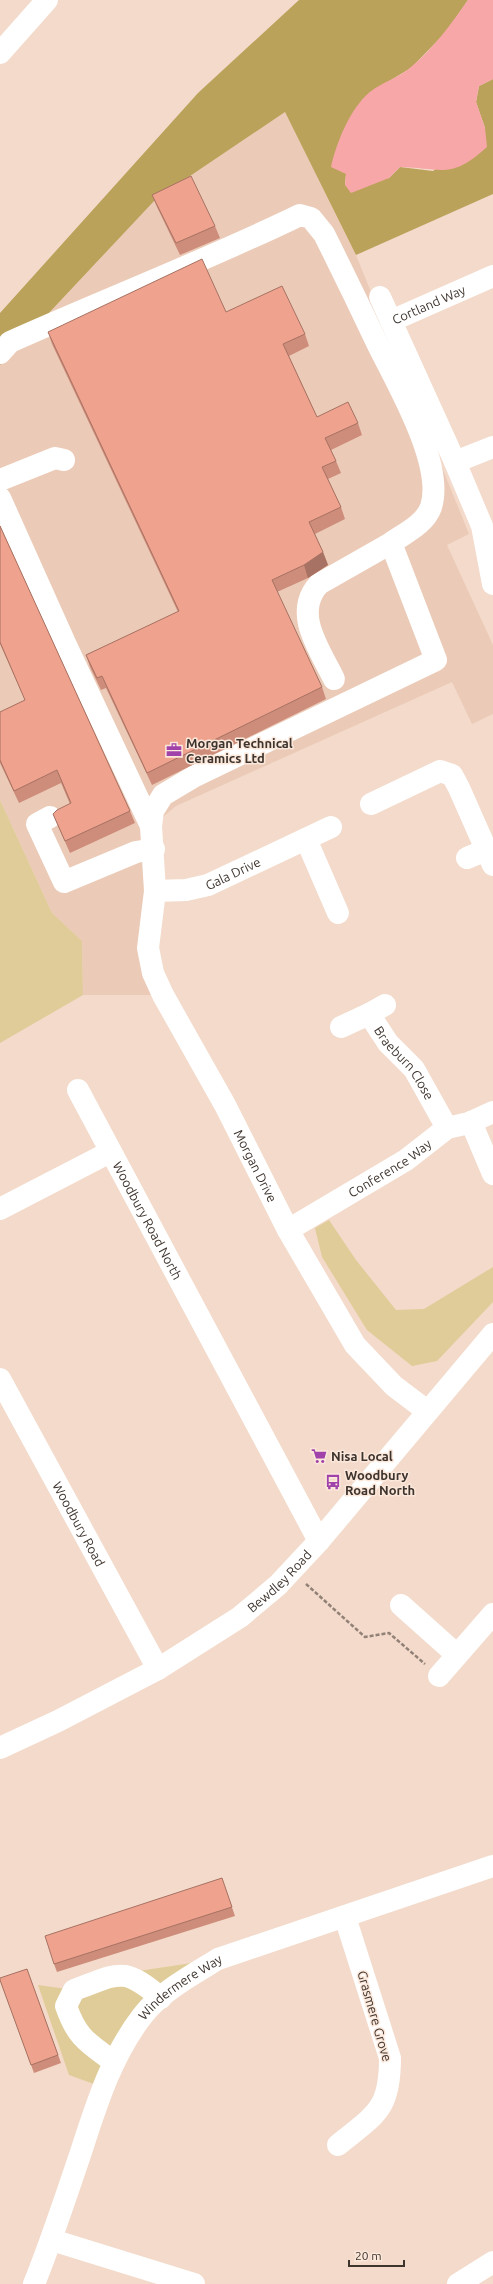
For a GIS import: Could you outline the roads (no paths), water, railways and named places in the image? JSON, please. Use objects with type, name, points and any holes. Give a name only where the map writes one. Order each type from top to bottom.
[{"type":"street","points":[[0,52],[47,0]]},
{"type":"street","points":[[0,352],[10,342],[109,298],[235,246],[300,215],[311,218],[324,234],[416,421],[432,470],[433,498],[427,515],[420,523],[391,542],[319,584],[312,595],[307,614],[308,626],[334,679]]},
{"type":"street","name":"Cortland Way","points":[[493,276],[391,321],[473,501],[482,526],[493,584]]},
{"type":"street","points":[[380,297],[391,321]]},
{"type":"street","points":[[455,462],[493,448]]},
{"type":"street","points":[[0,480],[55,458],[64,460]]},
{"type":"street","points":[[0,498],[64,643],[151,826]]},
{"type":"street","points":[[151,826],[153,811],[163,795],[195,776],[436,660],[391,542]]},
{"type":"street","points":[[371,804],[440,771],[452,775],[482,858]]},
{"type":"street","points":[[50,817],[37,824],[64,882],[136,852],[154,849]]},
{"type":"street","name":"Morgan Drive","points":[[151,826],[154,849],[155,891],[148,948],[153,973],[163,995],[225,1106],[288,1230],[355,1345],[394,1386],[427,1411]]},
{"type":"street","name":"Gala Drive","points":[[155,891],[186,890],[208,885],[306,840],[330,827]]},
{"type":"street","points":[[306,840],[338,913]]},
{"type":"street","name":"Braeburn Close","points":[[341,1027],[377,1010],[388,1043],[414,1069],[446,1128]]},
{"type":"street","name":"Woodbury Road North","points":[[78,1090],[319,1541]]},
{"type":"street","name":"Conference Way","points":[[288,1230],[406,1160],[446,1128],[471,1122],[493,1112]]},
{"type":"street","points":[[471,1122],[493,1174]]},
{"type":"street","points":[[0,1209],[110,1152]]},
{"type":"street","name":"Bewdley Road","points":[[0,1748],[58,1721],[158,1669],[240,1617],[291,1570],[319,1541],[493,1334]]},
{"type":"street","name":"Woodbury Road","points":[[0,1379],[158,1669]]},
{"type":"street","points":[[401,1605],[457,1655]]},
{"type":"street","points":[[438,1676],[493,1614]]},
{"type":"street","name":"Windermere Way","points":[[34,2284],[52,2240],[102,2087],[114,2062],[144,2014],[161,1998],[185,1979],[218,1959],[493,1866]]},
{"type":"street","name":"Grasmere Grove","points":[[338,2145],[377,2113],[386,2098],[390,2079],[390,2058],[345,1917]]},
{"type":"street","points":[[114,2062],[92,2046],[76,2031],[66,2006],[74,1990],[119,1974],[130,1976],[143,1983],[161,1998]]},
{"type":"street","points":[[52,2240],[194,2284]]},
{"type":"street","points":[[458,2284],[493,2262]]},
{"type":"place","name":"Morgan Technical Ceramics Ltd","points":[[174,750]]},
{"type":"place","name":"Nisa Local","points":[[319,1456]]},
{"type":"place","name":"Woodbury Road North","points":[[333,1482]]}]
